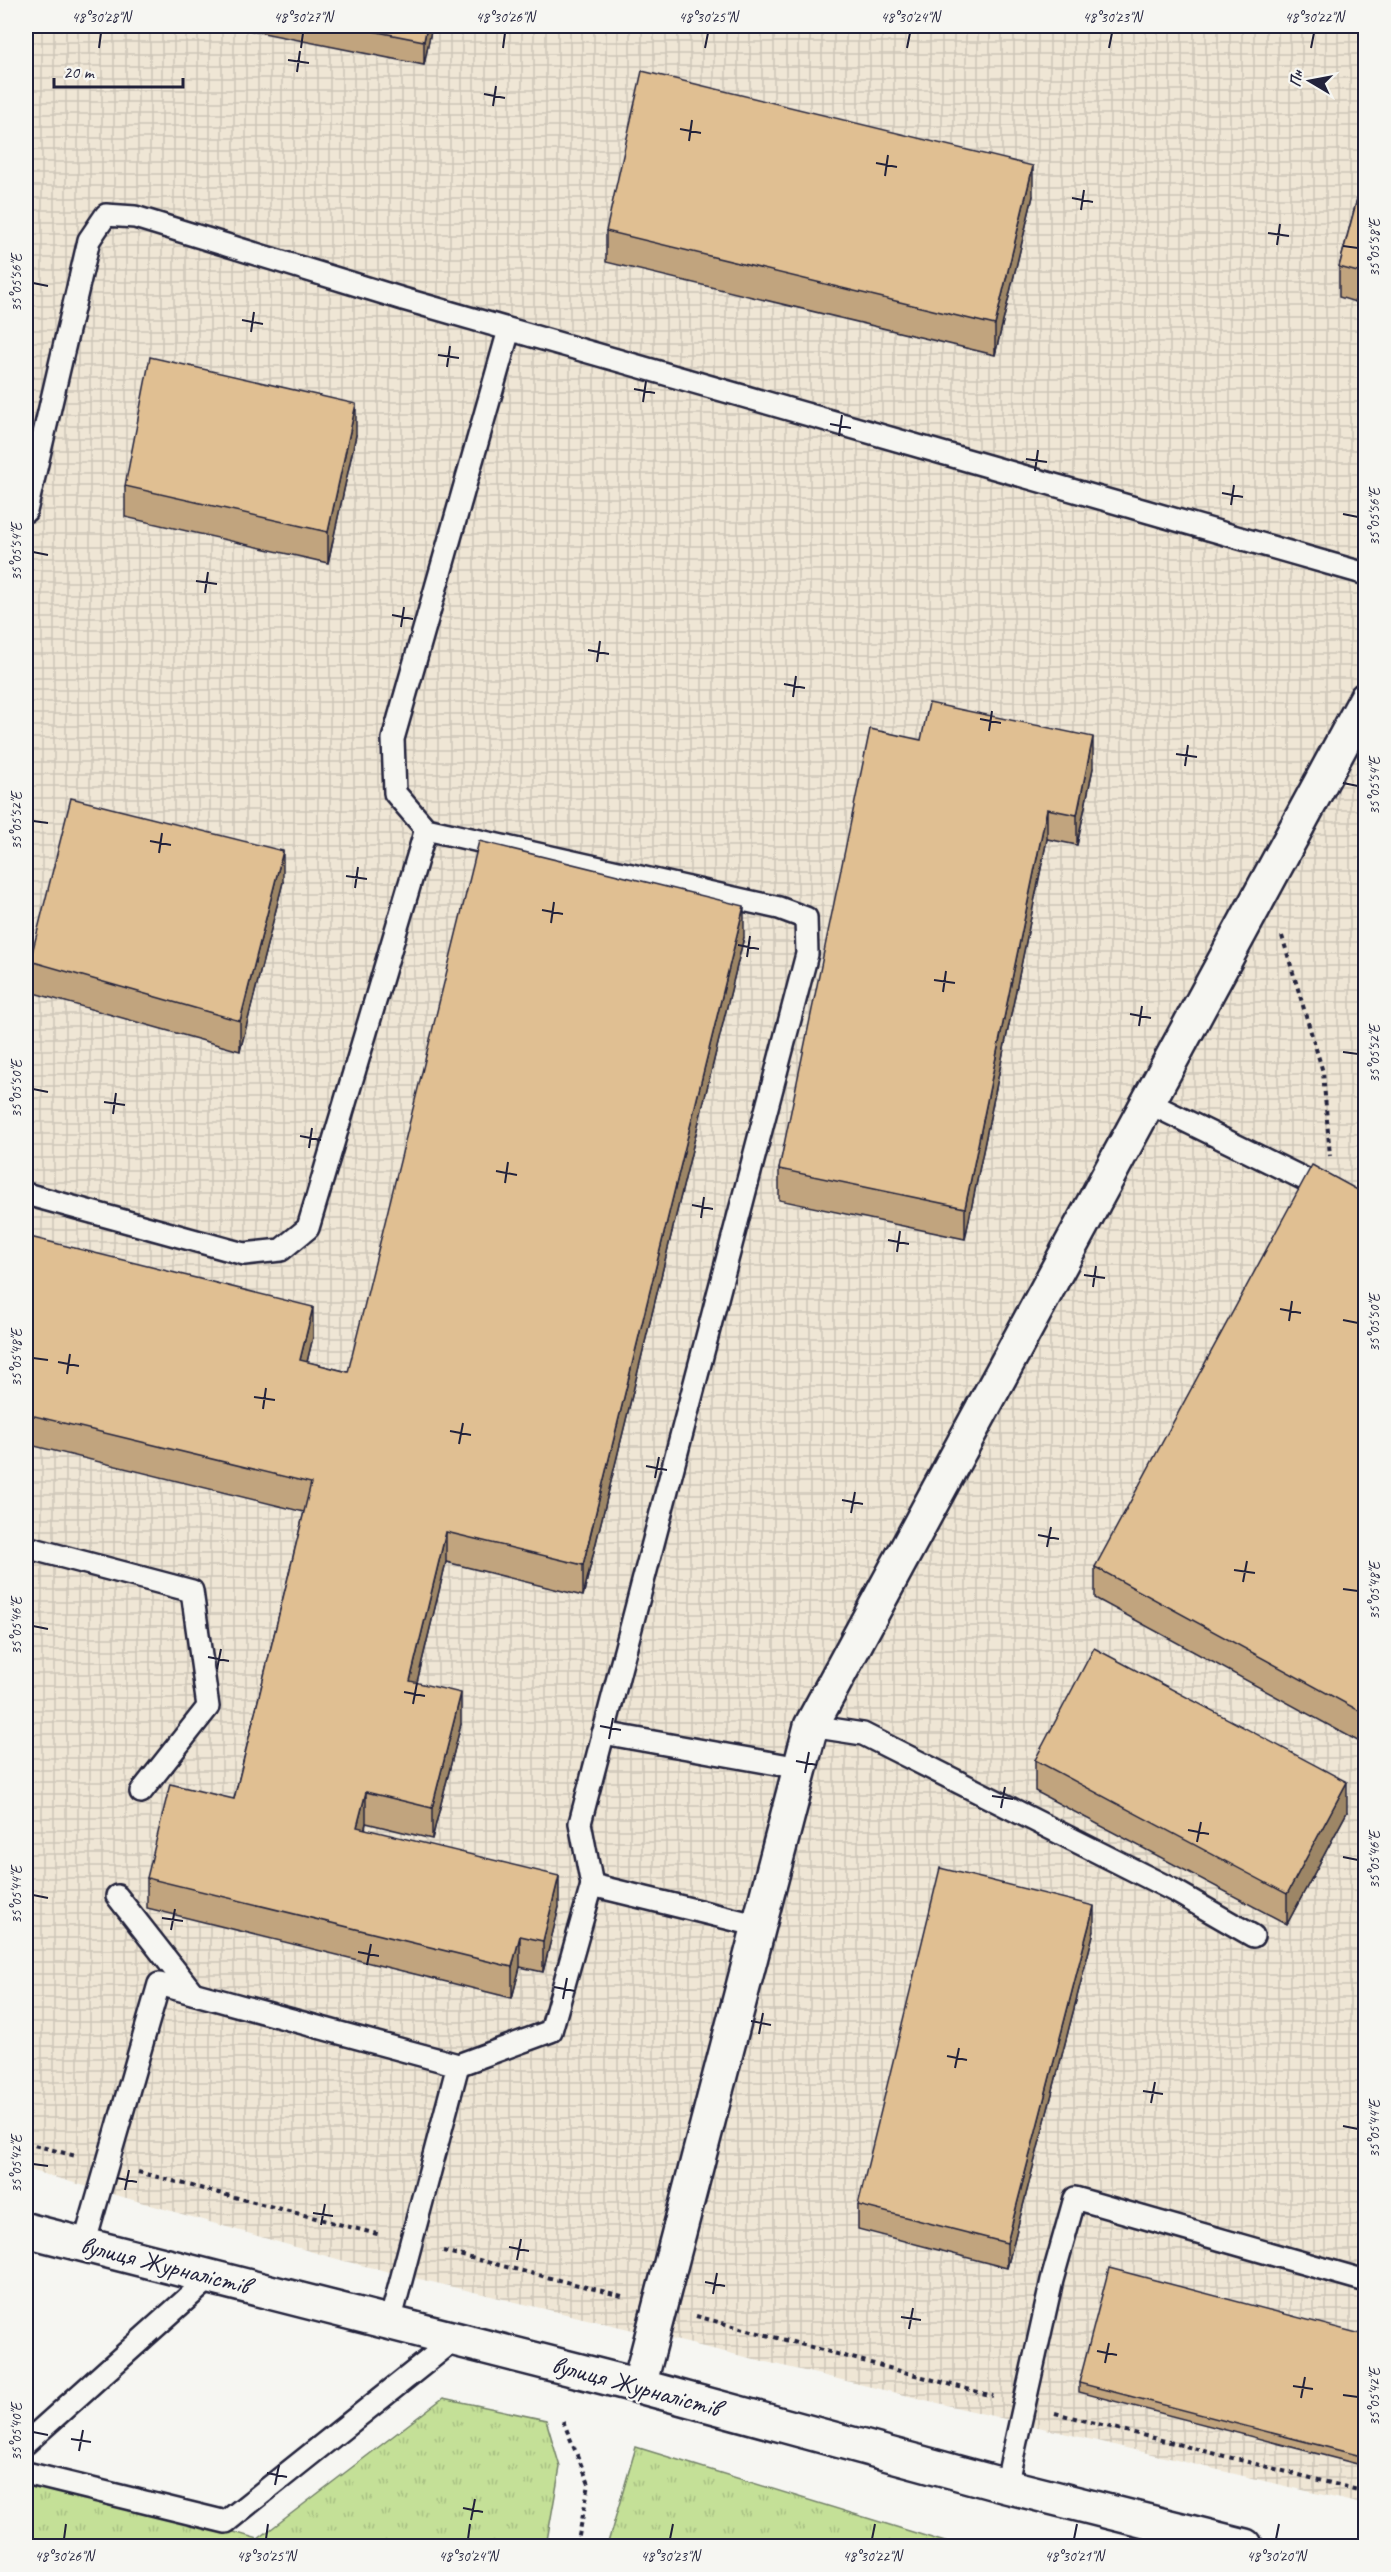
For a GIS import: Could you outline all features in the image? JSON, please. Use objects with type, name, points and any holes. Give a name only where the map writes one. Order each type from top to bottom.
[{"type":"street","points":[[639,2386],[811,1726],[1365,699]]},
{"type":"street","name":"вулиця Журналістів","points":[[26,2230],[639,2386],[1006,2486],[1245,2547]]},
{"type":"lane","points":[[26,511],[89,240],[106,216],[135,217],[509,330],[1365,574]]},
{"type":"lane","points":[[84,2244],[159,1984],[458,2065],[551,2031],[592,1885],[580,1823],[807,954],[806,918],[779,908],[426,829],[395,793],[393,739],[509,330]]},
{"type":"lane","points":[[26,1194],[244,1254],[281,1250],[308,1228],[426,829]]},
{"type":"lane","points":[[1147,1102],[1340,1197]]},
{"type":"lane","points":[[26,1547],[192,1591],[208,1707],[141,1792]]},
{"type":"lane","points":[[811,1726],[863,1734],[1175,1891],[1253,1936]]},
{"type":"lane","points":[[603,1733],[800,1768]]},
{"type":"lane","points":[[592,1885],[760,1926]]},
{"type":"lane","points":[[117,1896],[193,1993]]},
{"type":"lane","points":[[390,2322],[458,2065]]},
{"type":"lane","points":[[1006,2486],[1052,2280],[1075,2198],[1365,2281]]},
{"type":"lane","points":[[26,2443],[211,2277]]},
{"type":"lane","points":[[26,2473],[226,2522],[455,2339]]},
{"type":"path","points":[[1265,884],[1323,1072],[1328,1146],[1340,1197]]},
{"type":"path","points":[[563,2421],[589,2484],[577,2547]]},
{"type":"shaded area","points":[[26,26],[1365,26],[1365,2505],[344,2261],[26,2169]]},
{"type":"green space","points":[[443,2398],[546,2420],[560,2467],[546,2546],[26,2546],[26,2480],[42,2477],[258,2539]]},
{"type":"green space","points":[[636,2447],[958,2546],[607,2546]]},
{"type":"building","points":[[347,26],[427,26],[424,41]]},
{"type":"building","points":[[642,71],[1033,166],[995,325],[606,231]]},
{"type":"building","points":[[1365,169],[1365,274],[1339,267]]},
{"type":"building","points":[[26,343],[32,345],[26,372]]},
{"type":"building","points":[[150,357],[356,404],[328,532],[125,486]]},
{"type":"building","points":[[929,703],[1093,737],[1077,815],[1047,809],[965,1208],[779,1169],[870,729],[921,740]]},
{"type":"building","points":[[71,798],[283,851],[240,1021],[30,961]]},
{"type":"building","points":[[479,841],[744,906],[583,1565],[446,1532],[410,1681],[461,1693],[432,1808],[366,1792],[357,1827],[559,1876],[543,1941],[520,1936],[512,1967],[147,1878],[170,1784],[234,1799],[311,1483],[26,1414],[26,1236],[313,1307],[300,1360],[348,1372]]},
{"type":"building","points":[[1312,1165],[1365,1194],[1365,1714],[1095,1567]]},
{"type":"building","points":[[1094,1648],[1347,1782],[1287,1894],[1035,1760]]},
{"type":"building","points":[[940,1868],[1094,1906],[1007,2243],[858,2205]]},
{"type":"building","points":[[1109,2268],[1365,2335],[1365,2457],[1079,2383]]}]
